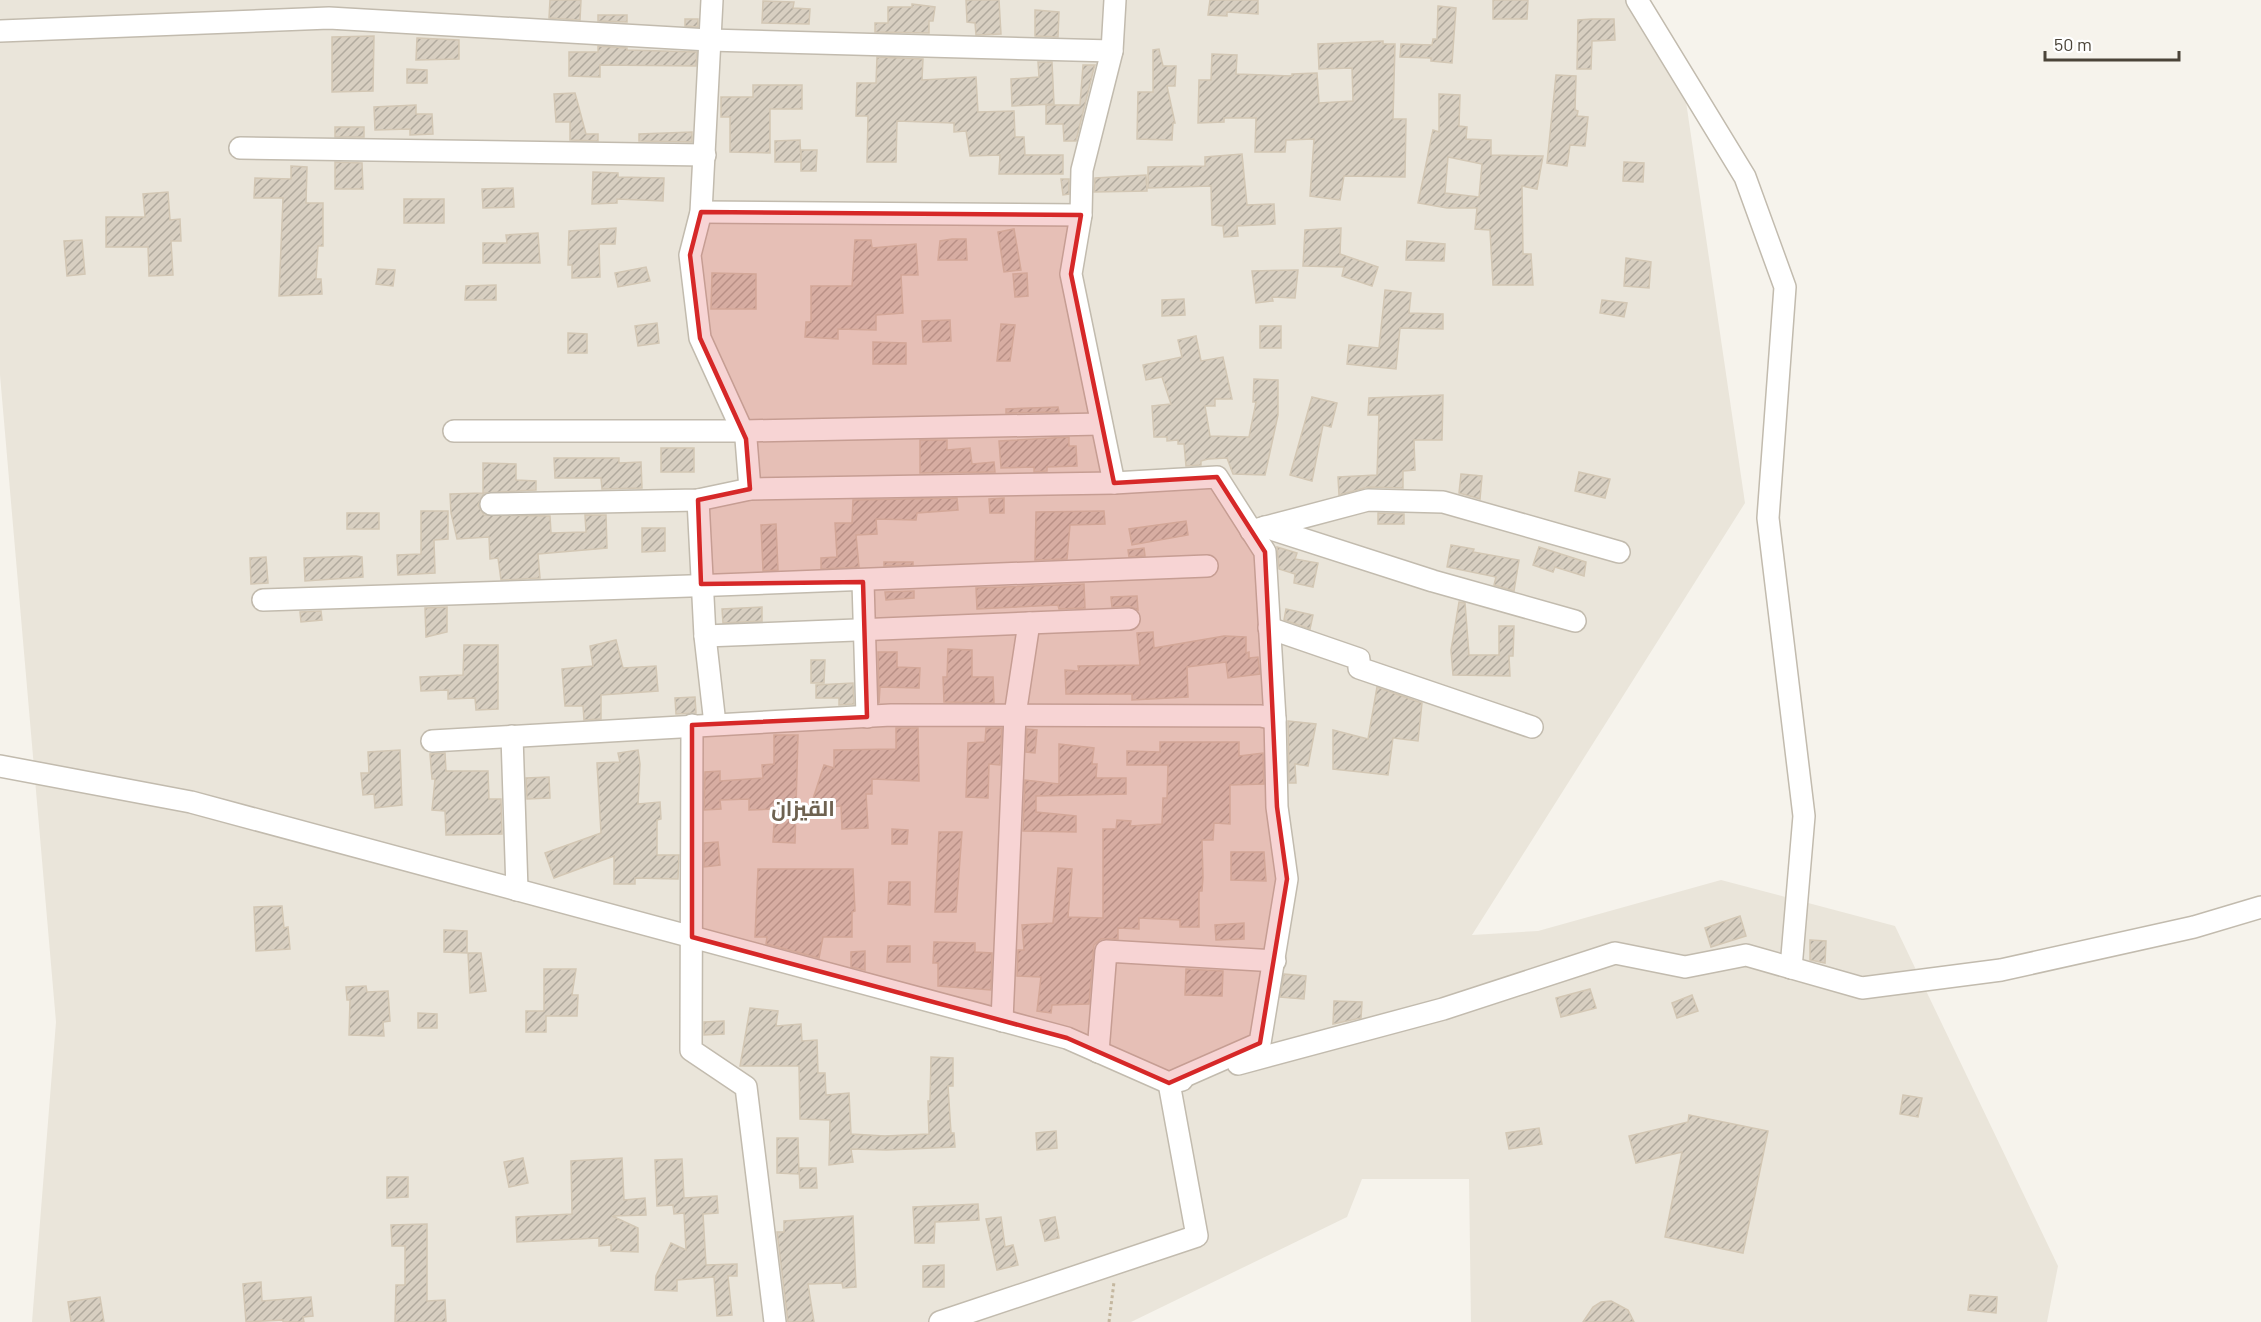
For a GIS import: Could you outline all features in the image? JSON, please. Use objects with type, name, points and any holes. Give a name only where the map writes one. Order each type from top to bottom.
[{"type":"street","points":[[712,0],[701,212],[690,255],[700,338],[746,439],[750,489]]},
{"type":"street","points":[[1114,483],[1071,274],[1081,215],[1082,171],[1112,51],[1115,0]]},
{"type":"street","points":[[1637,0],[1745,177],[1785,287],[1768,518],[1804,816],[1791,968]]},
{"type":"street","points":[[0,31],[329,18],[709,40],[1112,51]]},
{"type":"street","points":[[240,148],[705,155]]},
{"type":"street","points":[[701,212],[1081,215]]},
{"type":"street","points":[[454,431],[743,431],[1101,424]]},
{"type":"street","points":[[491,504],[698,500],[750,489],[1114,483],[1217,477],[1258,529],[1265,552],[1275,719],[1277,807],[1287,879],[1260,1043],[1169,1083]]},
{"type":"street","points":[[698,500],[701,584],[715,724]]},
{"type":"street","points":[[1258,529],[1368,500],[1443,502],[1619,552]]},
{"type":"street","points":[[1258,529],[1575,621]]},
{"type":"street","points":[[263,600],[701,584],[863,582],[1207,566]]},
{"type":"street","points":[[863,582],[867,717]]},
{"type":"street","points":[[705,636],[1128,619]]},
{"type":"street","points":[[1002,1021],[1015,715],[1029,623]]},
{"type":"street","points":[[1269,628],[1359,659],[1359,668],[1532,727]]},
{"type":"street","points":[[432,741],[867,717],[1261,716],[1275,719]]},
{"type":"street","points":[[692,726],[691,1050],[746,1087],[775,1322]]},
{"type":"street","points":[[512,736],[517,890]]},
{"type":"street","points":[[0,766],[191,802],[1067,1038],[1169,1083],[1443,1009],[1615,953],[1684,967],[1746,955],[1862,988],[1990,972],[2193,927],[2261,907]]},
{"type":"street","points":[[1098,1052],[1106,951],[1275,961]]},
{"type":"street","points":[[940,1322],[1197,1236],[1169,1083]]},
{"type":"path","points":[[1109,1322],[1117,1263]]},
{"type":"highlighted area","points":[[701,212],[1081,215],[1071,274],[1114,483],[1217,477],[1265,552],[1277,807],[1287,879],[1260,1043],[1169,1083],[1067,1038],[692,937],[692,725],[867,717],[863,582],[701,584],[698,500],[750,489],[746,439],[700,338],[690,255]]},
{"type":"shaded area","points":[[0,0],[1649,0],[1684,88],[1745,503],[1472,935],[1538,931],[1721,880],[1895,926],[2058,1266],[2047,1322],[1471,1322],[1469,1179],[1362,1179],[1347,1217],[1131,1322],[32,1322],[56,1022],[0,375]]},
{"type":"building","points":[[550,0],[581,0],[580,20],[549,18]]},
{"type":"building","points":[[966,0],[999,0],[1001,34],[976,35],[975,23],[967,22]]},
{"type":"building","points":[[1210,0],[1258,0],[1258,14],[1227,12],[1227,16],[1208,15]]},
{"type":"building","points":[[1493,0],[1528,0],[1527,19],[1493,19]]},
{"type":"building","points":[[763,1],[794,2],[793,8],[810,9],[809,24],[762,23]]},
{"type":"building","points":[[912,4],[935,7],[933,21],[929,21],[929,33],[875,32],[875,23],[888,23],[888,7],[912,7]]},
{"type":"building","points":[[1438,6],[1456,8],[1452,63],[1431,61],[1431,58],[1400,57],[1401,44],[1432,45],[1433,39],[1437,39]]},
{"type":"building","points":[[1035,10],[1059,12],[1058,37],[1035,36]]},
{"type":"building","points":[[598,15],[627,15],[627,22],[598,21]]},
{"type":"building","points":[[685,19],[698,19],[698,27],[685,26]]},
{"type":"building","points":[[1614,19],[1615,40],[1592,41],[1591,69],[1577,69],[1578,20]]},
{"type":"building","points":[[374,36],[373,91],[332,92],[332,37]]},
{"type":"building","points":[[417,38],[459,40],[459,59],[416,60]]},
{"type":"building","points":[[1383,41],[1383,44],[1395,44],[1393,119],[1406,119],[1405,177],[1344,176],[1340,200],[1310,196],[1314,139],[1286,140],[1285,152],[1255,152],[1256,118],[1224,118],[1224,122],[1198,123],[1199,80],[1211,80],[1212,54],[1237,55],[1236,74],[1292,76],[1292,74],[1317,73],[1319,103],[1353,101],[1352,68],[1319,69],[1318,44]]},
{"type":"building","points":[[598,46],[627,48],[627,50],[697,52],[696,66],[600,65],[600,77],[569,76],[569,52],[598,52]]},
{"type":"building","points":[[1159,49],[1163,66],[1176,66],[1175,86],[1167,86],[1175,123],[1173,123],[1172,140],[1137,139],[1138,92],[1153,92],[1153,50]]},
{"type":"building","points":[[877,57],[923,59],[922,80],[976,77],[978,112],[1014,111],[1015,137],[1024,137],[1025,155],[1063,155],[1063,174],[999,174],[1000,155],[970,156],[966,131],[954,132],[954,123],[897,121],[896,162],[867,162],[868,116],[856,116],[857,83],[876,83]]},
{"type":"building","points":[[1038,62],[1052,62],[1054,104],[1012,106],[1011,79],[1039,77]]},
{"type":"building","points":[[1083,65],[1095,65],[1076,141],[1064,141],[1063,124],[1046,124],[1046,105],[1080,105]]},
{"type":"building","points":[[407,69],[427,70],[427,83],[407,83]]},
{"type":"building","points":[[1556,75],[1576,76],[1575,110],[1578,111],[1577,116],[1588,117],[1585,146],[1570,145],[1567,166],[1547,163]]},
{"type":"building","points":[[753,85],[802,85],[802,109],[770,109],[770,153],[730,152],[730,117],[721,117],[721,97],[753,97]]},
{"type":"building","points":[[575,93],[586,134],[598,134],[598,141],[570,140],[570,122],[556,122],[554,94]]},
{"type":"building","points":[[1439,94],[1460,95],[1459,126],[1467,127],[1466,139],[1491,140],[1491,155],[1543,156],[1537,189],[1522,186],[1523,254],[1531,254],[1533,285],[1493,285],[1490,230],[1475,229],[1477,208],[1447,208],[1418,203],[1433,130],[1439,132]],"holes":[[[1448,157],[1482,164],[1479,197],[1445,193]]]},
{"type":"building","points":[[416,105],[416,114],[432,114],[433,134],[410,135],[410,129],[375,130],[374,107]]},
{"type":"building","points":[[335,127],[364,127],[364,137],[335,137]]},
{"type":"building","points":[[692,132],[692,142],[639,141],[639,134]]},
{"type":"building","points":[[800,140],[801,162],[775,162],[775,141]]},
{"type":"building","points":[[801,150],[817,150],[816,171],[801,171]]},
{"type":"building","points":[[1242,154],[1247,205],[1274,204],[1275,224],[1237,226],[1238,236],[1224,237],[1223,226],[1212,225],[1211,186],[1148,188],[1148,167],[1205,166],[1205,157]]},
{"type":"building","points":[[335,162],[362,163],[363,189],[335,189]]},
{"type":"building","points":[[1624,162],[1644,163],[1643,182],[1623,181]]},
{"type":"building","points":[[291,166],[307,167],[306,203],[323,203],[323,246],[318,246],[316,279],[321,279],[322,294],[279,296],[283,198],[254,198],[255,178],[291,179]]},
{"type":"building","points":[[593,172],[618,173],[618,177],[664,178],[663,201],[617,199],[617,203],[592,204]]},
{"type":"building","points":[[1146,175],[1147,191],[1094,192],[1095,178]]},
{"type":"building","points":[[1061,179],[1069,179],[1069,194],[1063,195]]},
{"type":"building","points":[[513,188],[514,207],[483,208],[482,189]]},
{"type":"building","points":[[168,192],[170,220],[180,219],[181,241],[171,241],[173,275],[149,276],[148,247],[106,247],[106,217],[145,217],[143,194]]},
{"type":"building","points":[[404,199],[444,199],[444,223],[404,223]]},
{"type":"building","points":[[616,228],[615,244],[599,244],[600,277],[572,278],[572,265],[568,265],[569,231]]},
{"type":"building","points":[[1341,228],[1340,254],[1378,267],[1372,286],[1342,276],[1344,267],[1303,266],[1305,230]]},
{"type":"building","points":[[1014,229],[1021,270],[1004,272],[998,232]]},
{"type":"building","points":[[538,233],[540,263],[483,263],[483,243],[507,243],[506,235]]},
{"type":"building","points":[[966,239],[967,260],[938,260],[940,241]]},
{"type":"building","points":[[82,240],[85,274],[67,276],[64,241]]},
{"type":"building","points":[[855,240],[871,240],[872,248],[916,244],[918,275],[901,275],[903,313],[876,315],[876,330],[838,329],[838,339],[805,337],[806,322],[811,322],[811,286],[852,286]]},
{"type":"building","points":[[1407,241],[1445,244],[1444,261],[1406,260]]},
{"type":"building","points":[[1626,258],[1651,262],[1649,288],[1624,286]]},
{"type":"building","points":[[646,267],[650,281],[618,287],[615,273]]},
{"type":"building","points":[[378,269],[395,270],[393,286],[376,284]]},
{"type":"building","points":[[1298,270],[1295,298],[1272,297],[1273,301],[1256,303],[1252,271]]},
{"type":"building","points":[[712,273],[756,274],[756,309],[711,309]]},
{"type":"building","points":[[1027,273],[1028,296],[1015,297],[1013,274]]},
{"type":"building","points":[[496,285],[496,300],[465,300],[466,286]]},
{"type":"building","points":[[1385,290],[1411,293],[1409,313],[1443,314],[1443,329],[1400,328],[1396,369],[1347,364],[1349,345],[1379,348]]},
{"type":"building","points":[[1184,299],[1185,315],[1162,316],[1162,300]]},
{"type":"building","points":[[1602,300],[1627,303],[1624,317],[1600,313]]},
{"type":"building","points":[[950,320],[951,341],[923,342],[922,321]]},
{"type":"building","points":[[657,323],[659,343],[638,346],[635,326]]},
{"type":"building","points":[[1001,324],[1015,325],[1010,361],[997,361]]},
{"type":"building","points":[[1260,326],[1281,326],[1281,348],[1260,348]]},
{"type":"building","points":[[568,333],[587,334],[587,353],[568,353]]},
{"type":"building","points":[[1196,336],[1201,361],[1223,357],[1232,399],[1215,399],[1215,406],[1205,406],[1210,436],[1249,437],[1256,402],[1253,402],[1254,379],[1278,380],[1278,415],[1265,475],[1233,474],[1227,458],[1208,459],[1201,461],[1201,465],[1186,466],[1184,444],[1178,444],[1178,440],[1167,441],[1167,437],[1154,437],[1152,406],[1171,404],[1162,377],[1146,380],[1143,365],[1182,357],[1178,340]]},
{"type":"building","points":[[873,342],[906,343],[906,364],[873,364]]},
{"type":"building","points":[[1443,395],[1442,440],[1414,440],[1415,470],[1403,471],[1403,488],[1368,487],[1339,495],[1338,477],[1377,475],[1379,415],[1368,415],[1369,398]]},
{"type":"building","points":[[1312,397],[1337,403],[1331,427],[1323,425],[1312,481],[1290,475]]},
{"type":"building","points":[[1058,407],[1059,412],[1006,413],[1006,409]]},
{"type":"building","points":[[1069,437],[1069,446],[1076,446],[1077,466],[1047,467],[1047,471],[1034,472],[1034,467],[1001,468],[999,441]]},
{"type":"building","points":[[920,440],[947,440],[947,450],[970,448],[972,464],[994,462],[995,472],[920,473]]},
{"type":"building","points":[[661,448],[694,448],[694,472],[661,472]]},
{"type":"building","points":[[554,458],[619,458],[619,463],[641,462],[642,488],[602,489],[601,478],[555,478]]},
{"type":"building","points":[[483,463],[516,464],[516,480],[536,481],[536,490],[484,493],[478,505],[484,515],[550,516],[551,533],[586,532],[585,515],[606,515],[607,548],[538,554],[540,578],[501,580],[498,558],[490,559],[489,537],[457,539],[451,513],[450,494],[483,493]]},
{"type":"building","points":[[1579,472],[1610,479],[1605,498],[1575,491]]},
{"type":"building","points":[[1461,474],[1482,476],[1480,499],[1459,493]]},
{"type":"building","points":[[957,498],[958,510],[917,513],[916,520],[876,519],[877,534],[856,535],[859,567],[821,569],[821,558],[837,557],[835,523],[852,523],[853,500]]},
{"type":"building","points":[[1004,498],[1004,513],[990,513],[989,499]]},
{"type":"building","points":[[421,511],[448,511],[448,539],[434,540],[435,573],[398,575],[397,555],[421,554]]},
{"type":"building","points":[[1104,511],[1105,524],[1070,525],[1067,559],[1035,560],[1036,512]]},
{"type":"building","points":[[347,513],[379,513],[379,529],[347,529]]},
{"type":"building","points":[[1378,513],[1404,514],[1404,524],[1378,524]]},
{"type":"building","points":[[1186,521],[1188,535],[1132,545],[1129,529]]},
{"type":"building","points":[[776,524],[778,570],[763,571],[761,525]]},
{"type":"building","points":[[642,528],[665,528],[665,551],[642,552]]},
{"type":"building","points":[[1451,545],[1474,549],[1473,552],[1519,560],[1514,591],[1494,585],[1496,577],[1447,567]]},
{"type":"building","points":[[1277,547],[1297,553],[1295,559],[1318,563],[1313,587],[1294,583],[1295,574],[1279,569]]},
{"type":"building","points":[[1539,547],[1586,562],[1584,576],[1555,567],[1553,572],[1533,565]]},
{"type":"building","points":[[1144,548],[1145,556],[1129,557],[1128,550]]},
{"type":"building","points":[[266,557],[268,583],[251,584],[250,558]]},
{"type":"building","points":[[362,557],[363,577],[305,581],[304,558]]},
{"type":"building","points":[[884,562],[913,562],[913,565],[884,566]]},
{"type":"building","points":[[1084,584],[1085,608],[1059,609],[1058,605],[977,609],[976,588]]},
{"type":"building","points":[[914,591],[914,598],[886,600],[885,592]]},
{"type":"building","points":[[1137,596],[1138,610],[1129,606],[1112,607],[1111,597]]},
{"type":"building","points":[[1459,602],[1465,603],[1469,655],[1499,655],[1499,626],[1514,626],[1513,656],[1509,656],[1510,676],[1453,675],[1451,650]]},
{"type":"building","points":[[447,607],[447,632],[426,637],[425,608]]},
{"type":"building","points":[[762,607],[762,621],[723,623],[722,609]]},
{"type":"building","points":[[1286,609],[1313,615],[1310,629],[1284,620]]},
{"type":"building","points":[[321,611],[322,620],[301,622],[300,612]]},
{"type":"building","points":[[1153,632],[1154,648],[1224,636],[1246,637],[1246,653],[1249,652],[1249,658],[1258,657],[1260,674],[1228,678],[1226,662],[1187,667],[1188,697],[1132,700],[1132,694],[1066,694],[1065,670],[1079,671],[1078,666],[1140,665],[1137,633]]},
{"type":"building","points":[[616,640],[623,668],[656,666],[658,691],[601,695],[601,719],[584,720],[583,706],[565,706],[562,669],[593,666],[590,646]]},
{"type":"building","points":[[464,645],[498,645],[498,709],[476,710],[475,698],[448,699],[448,690],[421,691],[420,677],[463,675]]},
{"type":"building","points":[[948,649],[972,650],[972,677],[993,677],[994,703],[944,702],[943,677],[947,677]]},
{"type":"building","points":[[878,652],[897,652],[897,667],[920,668],[919,688],[880,687],[879,703]]},
{"type":"building","points":[[811,660],[825,660],[824,683],[811,683]]},
{"type":"building","points":[[853,683],[854,704],[839,705],[839,698],[816,698],[816,685]]},
{"type":"building","points":[[1377,687],[1422,703],[1418,741],[1393,738],[1388,775],[1333,769],[1333,730],[1368,739]]},
{"type":"building","points":[[695,697],[696,713],[676,714],[675,698]]},
{"type":"building","points":[[1288,721],[1316,724],[1308,766],[1295,764],[1296,783],[1289,783]]},
{"type":"building","points":[[896,728],[918,728],[919,781],[872,779],[872,794],[866,794],[868,828],[842,829],[841,806],[810,808],[824,765],[834,768],[834,750],[896,749]]},
{"type":"building","points":[[986,728],[1002,728],[1000,765],[989,764],[988,798],[966,797],[968,743],[985,742]]},
{"type":"building","points":[[1027,729],[1037,730],[1035,753],[1026,752]]},
{"type":"building","points":[[774,735],[798,735],[795,843],[773,842],[775,809],[749,810],[749,799],[720,800],[721,809],[704,810],[705,772],[720,771],[720,781],[763,778],[762,765],[774,764]]},
{"type":"building","points":[[1160,742],[1239,742],[1239,756],[1263,753],[1264,784],[1230,785],[1230,824],[1214,823],[1213,840],[1202,840],[1203,877],[1202,891],[1199,891],[1199,927],[1180,927],[1180,920],[1139,918],[1139,929],[1118,928],[1118,939],[1101,939],[1094,945],[1089,1004],[1052,1005],[1051,1013],[1037,1011],[1041,977],[1017,976],[1018,950],[1024,950],[1022,925],[1053,923],[1058,868],[1072,869],[1068,917],[1103,918],[1103,829],[1116,829],[1117,820],[1131,821],[1130,826],[1162,824],[1163,798],[1167,798],[1168,765],[1127,765],[1127,751],[1160,752]]},
{"type":"building","points":[[1059,744],[1094,748],[1092,764],[1097,764],[1096,778],[1126,778],[1126,794],[1036,796],[1036,812],[1076,816],[1076,832],[1023,831],[1025,780],[1059,784]]},
{"type":"building","points":[[400,750],[402,805],[375,808],[374,794],[363,795],[361,773],[369,773],[368,752]]},
{"type":"building","points":[[638,750],[640,764],[638,804],[660,802],[661,819],[657,820],[657,855],[679,855],[678,879],[635,878],[635,884],[614,884],[614,856],[554,878],[545,853],[601,833],[597,763],[620,762],[618,753]]},
{"type":"building","points":[[445,753],[446,771],[488,771],[489,799],[501,799],[502,834],[446,835],[445,811],[432,810],[435,779],[432,779],[430,754]]},
{"type":"building","points":[[549,777],[550,798],[527,799],[526,778]]},
{"type":"building","points":[[892,829],[908,830],[907,844],[892,844]]},
{"type":"building","points":[[939,832],[962,832],[956,912],[935,912]]},
{"type":"building","points":[[718,842],[720,865],[704,867],[704,843]]},
{"type":"building","points":[[1231,852],[1264,852],[1266,881],[1231,880]]},
{"type":"building","points":[[758,869],[853,869],[855,911],[852,912],[852,937],[823,937],[819,958],[766,944],[767,937],[755,937]]},
{"type":"building","points":[[889,882],[910,882],[910,905],[888,904]]},
{"type":"building","points":[[282,906],[284,928],[288,927],[290,949],[256,951],[254,907]]},
{"type":"building","points":[[1740,916],[1746,936],[1711,947],[1705,928]]},
{"type":"building","points":[[1244,923],[1244,939],[1216,940],[1215,925]]},
{"type":"building","points":[[444,930],[467,931],[467,953],[444,952]]},
{"type":"building","points":[[1810,940],[1826,941],[1825,963],[1810,960]]},
{"type":"building","points":[[934,942],[975,943],[975,952],[992,953],[991,990],[938,986],[938,963],[933,963]]},
{"type":"building","points":[[888,946],[910,946],[910,962],[887,962]]},
{"type":"building","points":[[865,951],[865,970],[851,967],[851,952]]},
{"type":"building","points":[[468,953],[481,953],[486,991],[470,993]]},
{"type":"building","points":[[544,969],[576,969],[572,995],[578,995],[577,1016],[546,1016],[546,1032],[526,1032],[526,1011],[544,1011]]},
{"type":"building","points":[[1186,969],[1223,971],[1222,996],[1185,995]]},
{"type":"building","points":[[1284,974],[1306,976],[1304,999],[1280,997]]},
{"type":"building","points":[[366,986],[367,992],[388,991],[390,1021],[383,1022],[384,1036],[349,1035],[350,1000],[347,1000],[346,987]]},
{"type":"building","points":[[1590,989],[1596,1008],[1561,1017],[1556,998]]},
{"type":"building","points":[[1692,995],[1698,1011],[1677,1018],[1672,1003]]},
{"type":"building","points":[[1334,1001],[1362,1002],[1361,1018],[1333,1024]]},
{"type":"building","points":[[750,1008],[778,1011],[776,1026],[801,1024],[802,1041],[817,1040],[818,1073],[825,1073],[826,1095],[849,1093],[851,1134],[885,1136],[929,1134],[928,1101],[930,1101],[931,1057],[953,1058],[953,1086],[948,1086],[951,1133],[954,1133],[955,1147],[851,1149],[853,1162],[829,1165],[830,1120],[800,1119],[799,1066],[740,1066]]},
{"type":"building","points":[[418,1013],[437,1014],[437,1028],[418,1028]]},
{"type":"building","points":[[724,1021],[724,1034],[704,1035],[704,1022]]},
{"type":"building","points":[[1903,1095],[1922,1098],[1918,1117],[1900,1114]]},
{"type":"building","points":[[1689,1115],[1768,1131],[1743,1253],[1665,1237],[1682,1152],[1636,1163],[1629,1136],[1688,1122]]},
{"type":"building","points":[[1539,1128],[1542,1144],[1509,1149],[1506,1133]]},
{"type":"building","points":[[1056,1131],[1057,1148],[1037,1150],[1036,1133]]},
{"type":"building","points":[[777,1138],[798,1138],[799,1174],[777,1173]]},
{"type":"building","points":[[523,1158],[528,1183],[509,1187],[504,1162]]},
{"type":"building","points":[[622,1158],[624,1200],[645,1198],[646,1215],[612,1216],[638,1228],[638,1252],[611,1251],[611,1245],[599,1246],[599,1238],[517,1242],[516,1217],[572,1214],[571,1161]]},
{"type":"building","points":[[682,1159],[684,1198],[717,1196],[718,1213],[703,1214],[706,1265],[737,1264],[737,1276],[728,1276],[732,1315],[717,1316],[714,1277],[677,1280],[677,1291],[655,1290],[656,1276],[671,1243],[686,1250],[684,1213],[674,1214],[673,1205],[657,1206],[655,1160]]},
{"type":"building","points":[[799,1168],[816,1168],[817,1188],[800,1188]]},
{"type":"building","points":[[387,1177],[408,1177],[408,1197],[387,1198]]},
{"type":"building","points":[[978,1204],[979,1220],[935,1222],[934,1243],[915,1243],[913,1207]]},
{"type":"building","points":[[853,1216],[856,1287],[843,1288],[842,1283],[808,1284],[814,1322],[788,1322],[777,1232],[784,1232],[784,1221]]},
{"type":"building","points":[[1001,1217],[1005,1247],[1013,1245],[1018,1265],[997,1270],[986,1219]]},
{"type":"building","points":[[1055,1217],[1059,1238],[1045,1241],[1040,1220]]},
{"type":"building","points":[[427,1224],[427,1301],[445,1300],[446,1322],[395,1322],[396,1285],[405,1285],[405,1246],[392,1246],[391,1225]]},
{"type":"building","points":[[944,1265],[944,1287],[923,1287],[923,1266]]},
{"type":"building","points":[[261,1282],[262,1301],[311,1297],[313,1316],[303,1317],[304,1322],[283,1322],[283,1320],[246,1322],[243,1284]]},
{"type":"building","points":[[1970,1295],[1997,1297],[1996,1313],[1968,1310]]},
{"type":"building","points":[[100,1297],[104,1322],[71,1322],[68,1302]]},
{"type":"building","points":[[1611,1301],[1628,1310],[1634,1322],[1583,1322],[1593,1307],[1601,1302]]},
{"type":"district","name":"القيزان","points":[[803,807]]}]
